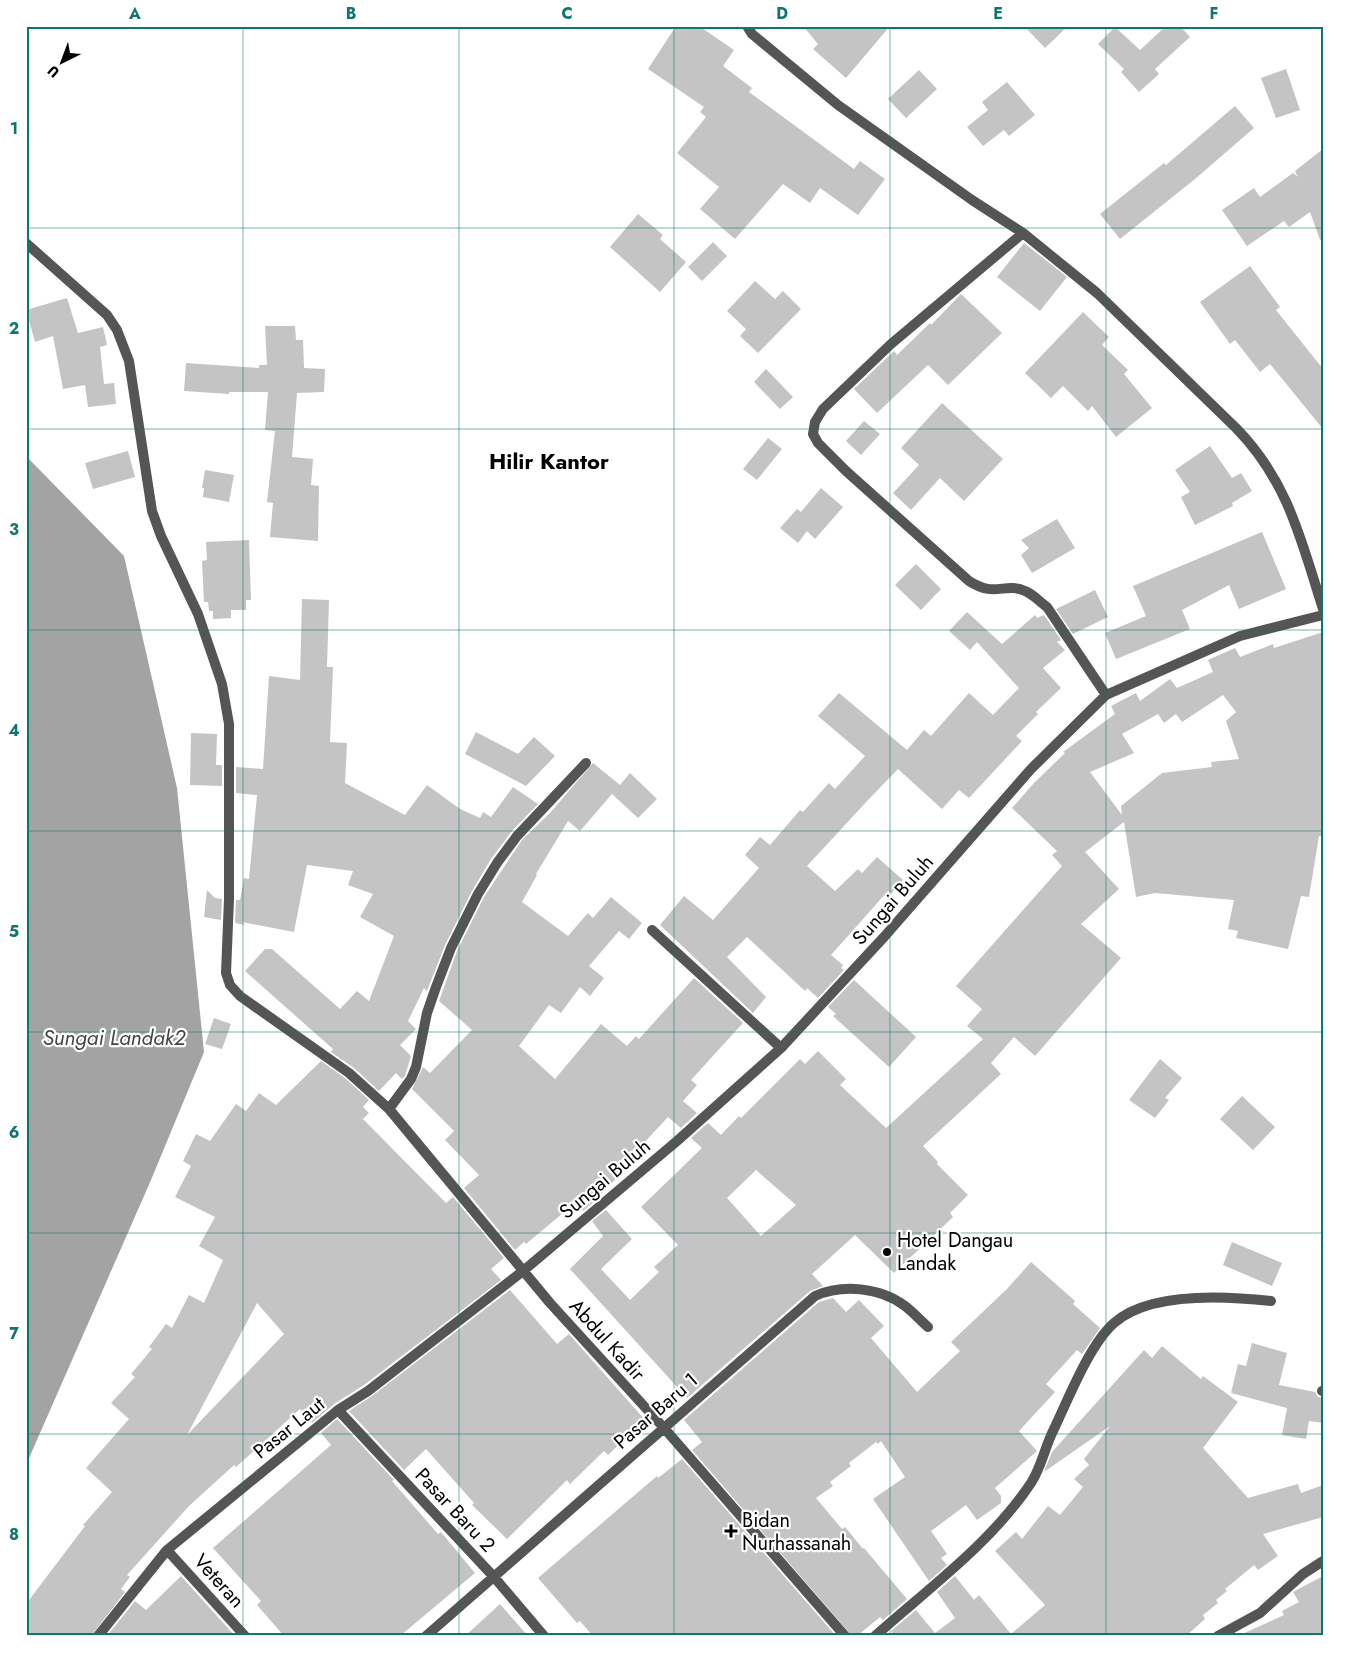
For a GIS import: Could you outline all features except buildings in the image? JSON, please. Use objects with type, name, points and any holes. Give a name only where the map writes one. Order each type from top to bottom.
[{"type":"street","points":[[747,26],[752,34],[838,104],[972,200],[1023,233],[1097,292],[1253,445],[1270,468],[1281,488],[1299,532],[1323,609]]},
{"type":"street","points":[[1023,233],[884,350],[823,409],[815,422],[813,434],[818,442],[846,471],[969,581],[987,590],[1016,588],[1027,591],[1047,607],[1106,695]]},
{"type":"street","name":"Abdul Kadir","points":[[26,243],[107,315],[124,344],[130,369],[152,511],[161,536],[198,614],[222,684],[230,724],[229,899],[226,973],[230,985],[240,996],[349,1073],[389,1109],[523,1270],[845,1636]]},
{"type":"street","name":"Sungai Buluh","points":[[523,1270],[677,1141],[781,1048],[884,937],[1031,769],[1106,695],[1240,636],[1323,615]]},
{"type":"street","points":[[389,1109],[416,1067],[430,1004],[451,948],[478,894],[497,863],[517,836],[586,763]]},
{"type":"street","points":[[652,930],[781,1048]]},
{"type":"street","name":"Pasar Laut","points":[[98,1636],[167,1550],[338,1410],[368,1391],[523,1270]]},
{"type":"street","name":"Pasar Baru 1","points":[[426,1636],[815,1296],[830,1290],[858,1289],[888,1297],[904,1305],[928,1327]]},
{"type":"street","points":[[875,1636],[973,1549],[1011,1511],[1033,1481],[1051,1435],[1080,1374],[1104,1334],[1114,1323],[1128,1313],[1169,1302],[1207,1298],[1271,1301]]},
{"type":"street","name":"Pasar Baru 2","points":[[338,1410],[494,1577],[544,1636]]},
{"type":"street","name":"Veteran","points":[[167,1550],[244,1636]]},
{"type":"street","points":[[1218,1636],[1260,1613],[1303,1574],[1323,1561]]},
{"type":"water","name":"Sungai Landak2","points":[[26,456],[124,556],[177,788],[204,1052],[151,1180],[26,1465]]},
{"type":"place","name":"Hotel Dangau Landak","points":[[887,1252]]},
{"type":"place","name":"Bidan Nurhassanah","points":[[731,1531]]},
{"type":"district","name":"Hilir Kantor","points":[[549,461]]}]
